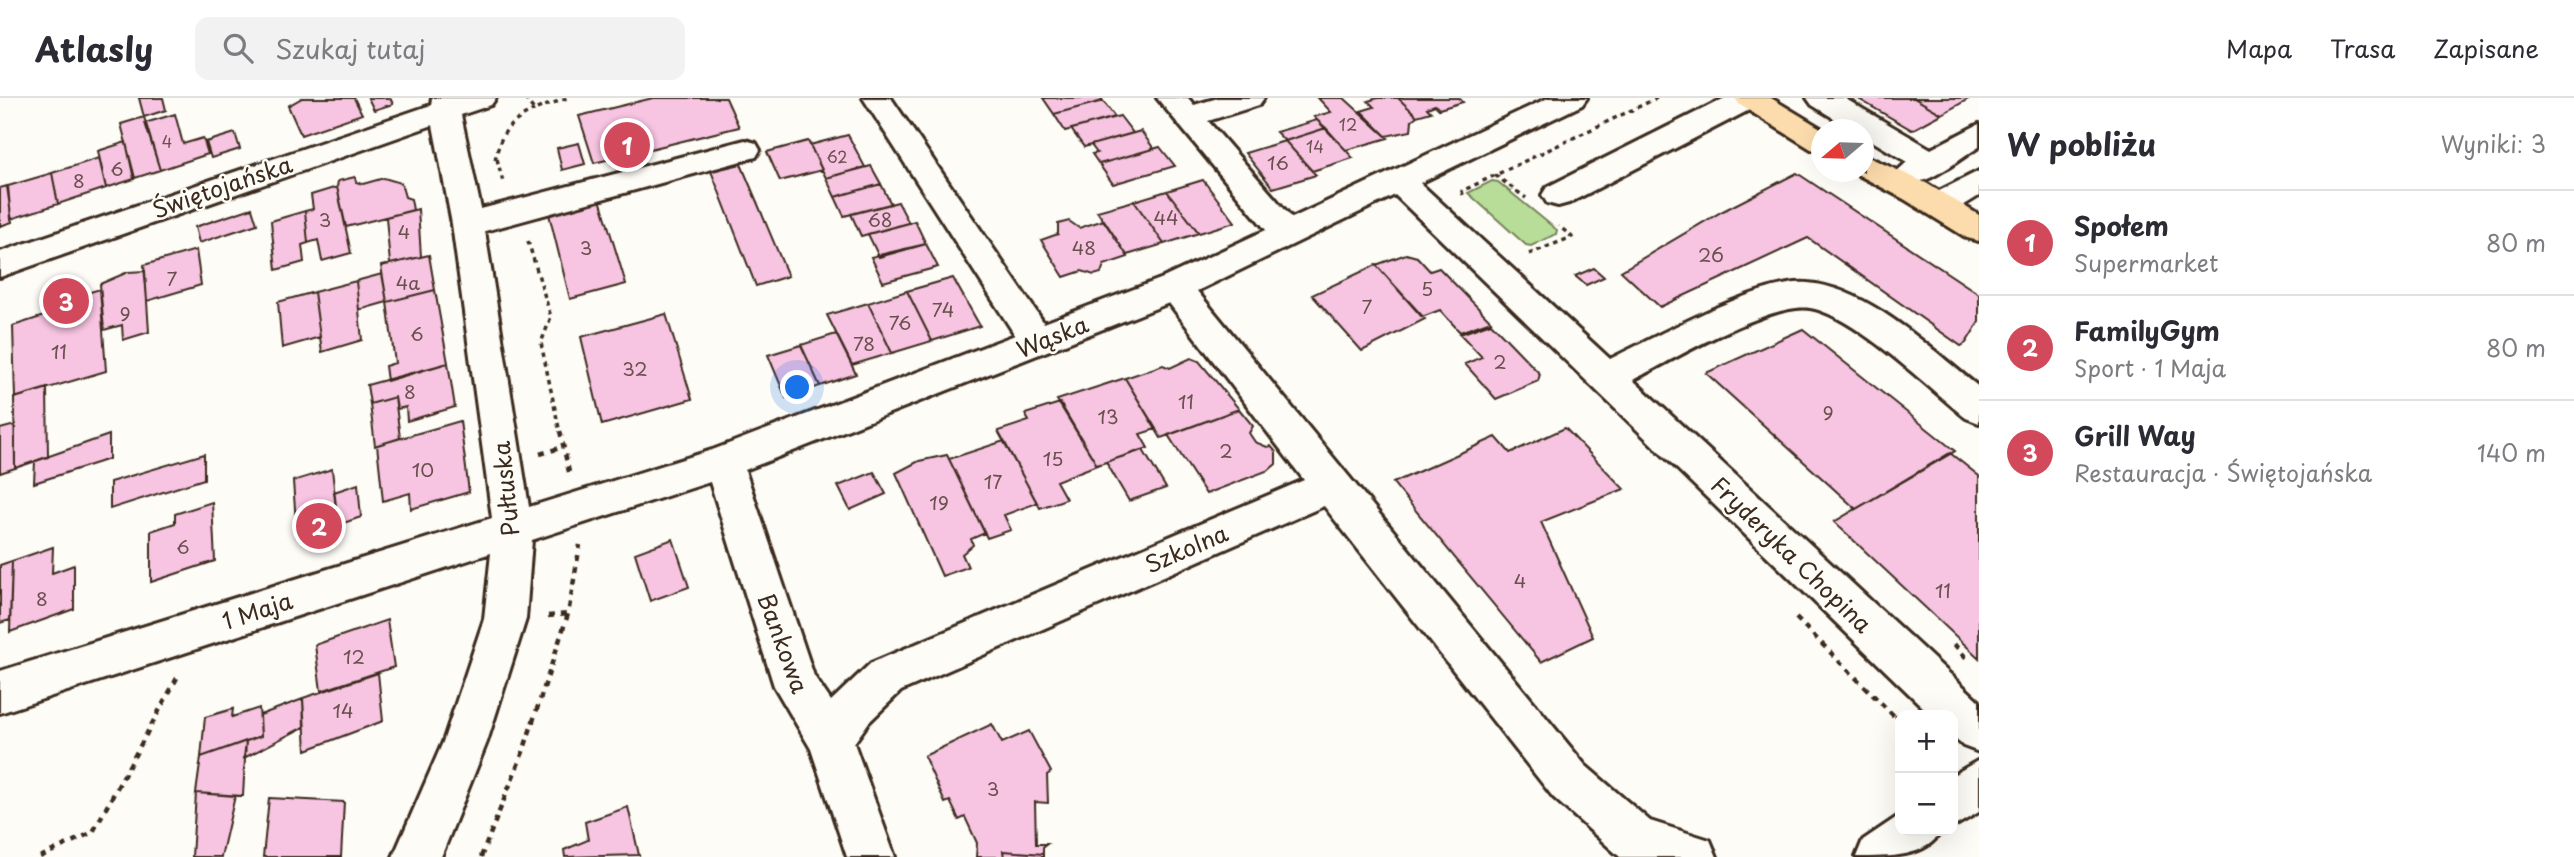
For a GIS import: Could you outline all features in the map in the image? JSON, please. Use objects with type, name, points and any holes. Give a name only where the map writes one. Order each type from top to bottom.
[{"type":"main road","points":[[1749,98],[1811,135]]},
{"type":"main road","points":[[1782,98],[1815,119]]},
{"type":"main road","points":[[1874,157],[1918,192]]},
{"type":"main road","points":[[1874,170],[1918,192],[1979,230]]},
{"type":"street","points":[[1180,107],[1249,98]]},
{"type":"street","name":"Wąska","points":[[513,529],[723,462],[1175,287],[1398,180],[1515,108],[1572,98]]},
{"type":"street","points":[[1558,195],[1749,98]]},
{"type":"street","points":[[1822,98],[1932,163]]},
{"type":"street","points":[[877,99],[1038,342]]},
{"type":"street","name":"Pułtuska","points":[[417,857],[465,742],[505,619],[513,529],[468,224],[458,102]]},
{"type":"street","name":"Świętojańska","points":[[0,265],[458,102]]},
{"type":"street","points":[[1180,107],[1286,232]]},
{"type":"street","points":[[1918,192],[1932,163],[1979,134]]},
{"type":"street","points":[[468,224],[745,150]]},
{"type":"street","name":"Fryderyka Chopina","points":[[1398,180],[1979,731]]},
{"type":"street","points":[[1918,192],[1979,182]]},
{"type":"street","points":[[1175,287],[1331,486],[1569,781],[1637,841],[1693,857]]},
{"type":"street","points":[[1605,377],[1772,300],[1808,295],[1853,311],[1979,408]]},
{"type":"street","name":"Bankowa","points":[[723,462],[796,686],[830,739],[870,857]]},
{"type":"street","name":"Szkolna","points":[[830,739],[853,707],[886,677],[1331,486]]},
{"type":"street","name":"1 Maja","points":[[0,692],[513,529]]},
{"type":"street","points":[[1958,800],[1979,783]]},
{"type":"street","points":[[1883,857],[1911,836]]},
{"type":"path","points":[[525,98],[534,110],[567,98]]},
{"type":"path","points":[[516,210],[521,216],[551,317],[541,343],[563,447]]},
{"type":"path","points":[[481,857],[523,752],[568,614]]},
{"type":"path","points":[[40,857],[93,832],[179,674]]},
{"type":"green space","points":[[1492,181],[1498,182],[1557,230],[1556,234],[1531,246],[1526,245],[1468,193]]},
{"type":"building","points":[[139,98],[163,98],[166,110],[144,117]]},
{"type":"building","points":[[302,98],[354,98],[362,114],[301,135],[288,106]]},
{"type":"building","points":[[368,98],[390,98],[393,104],[374,110]]},
{"type":"building","points":[[653,98],[726,98],[739,127],[594,163],[579,116]]},
{"type":"building","points":[[1043,98],[1101,98],[1103,101],[1054,114]]},
{"type":"building","points":[[1318,98],[1344,98],[1388,138],[1346,150],[1314,117],[1331,112]]},
{"type":"building","points":[[1398,98],[1417,116],[1412,120],[1411,131],[1386,136],[1361,111],[1374,107],[1368,101]]},
{"type":"building","points":[[1398,98],[1459,98],[1463,102],[1439,109],[1435,105],[1427,108],[1431,112],[1417,116]]},
{"type":"building","points":[[1857,98],[1914,98],[1942,114],[1912,130]]},
{"type":"building","points":[[1914,98],[1970,98],[1942,114]]},
{"type":"building","points":[[1103,101],[1115,117],[1065,131],[1054,114]]},
{"type":"building","points":[[175,114],[183,144],[203,138],[208,154],[160,170],[145,123]]},
{"type":"building","points":[[1120,116],[1133,133],[1084,147],[1071,129]]},
{"type":"building","points":[[144,117],[160,170],[135,178],[121,124]]},
{"type":"building","points":[[1317,120],[1326,128],[1285,141],[1276,132]]},
{"type":"building","points":[[1326,128],[1353,158],[1312,171],[1285,141]]},
{"type":"building","points":[[1141,131],[1154,149],[1099,164],[1092,154],[1097,153],[1091,145]]},
{"type":"building","points":[[235,133],[240,149],[211,158],[206,142]]},
{"type":"building","points":[[848,135],[865,167],[826,178],[810,145]]},
{"type":"building","points":[[808,141],[822,170],[780,181],[767,152]]},
{"type":"building","points":[[1285,141],[1316,175],[1273,188],[1245,153]]},
{"type":"building","points":[[126,142],[134,179],[106,188],[98,151]]},
{"type":"building","points":[[579,143],[585,164],[562,170],[557,148]]},
{"type":"building","points":[[1160,147],[1175,166],[1113,184],[1099,164]]},
{"type":"building","points":[[99,158],[106,188],[58,204],[52,173]]},
{"type":"building","points":[[741,164],[788,276],[756,286],[711,171]]},
{"type":"building","points":[[871,166],[881,184],[835,197],[826,178]]},
{"type":"building","points":[[52,173],[58,204],[11,219],[8,186]]},
{"type":"building","points":[[1797,173],[1979,294],[1979,322],[1966,343],[1961,346],[1808,238],[1660,307],[1621,271],[1721,212]]},
{"type":"building","points":[[355,177],[356,182],[363,184],[384,178],[401,183],[405,197],[411,199],[413,210],[346,227],[338,181]]},
{"type":"building","points":[[1203,180],[1235,222],[1199,233],[1167,191]]},
{"type":"building","points":[[881,184],[891,204],[844,216],[835,197]]},
{"type":"building","points":[[7,186],[12,222],[0,226],[0,188]]},
{"type":"building","points":[[337,187],[351,253],[322,261],[318,240],[308,243],[305,211],[313,209],[311,195]]},
{"type":"building","points":[[1167,191],[1199,233],[1164,244],[1134,201]]},
{"type":"building","points":[[599,196],[626,284],[570,299],[548,210]]},
{"type":"building","points":[[1134,201],[1164,244],[1127,255],[1097,211]]},
{"type":"building","points":[[898,202],[909,223],[861,236],[851,214]]},
{"type":"building","points":[[252,208],[257,224],[199,243],[195,227]]},
{"type":"building","points":[[418,209],[421,257],[390,264],[386,217]]},
{"type":"building","points":[[305,211],[308,243],[302,245],[304,262],[276,270],[271,221]]},
{"type":"building","points":[[1104,220],[1128,257],[1104,265],[1101,273],[1094,275],[1082,271],[1064,277],[1041,240],[1058,234],[1058,224],[1069,221],[1079,228]]},
{"type":"building","points":[[915,221],[926,244],[879,257],[868,234]]},
{"type":"building","points":[[926,244],[938,267],[883,282],[871,257]]},
{"type":"building","points":[[196,250],[201,285],[147,301],[144,265]]},
{"type":"building","points":[[1406,254],[1417,257],[1430,271],[1439,268],[1491,321],[1460,332],[1440,310],[1422,317],[1376,265]]},
{"type":"building","points":[[429,255],[435,290],[387,302],[381,266]]},
{"type":"building","points":[[1376,265],[1425,319],[1362,351],[1312,295]]},
{"type":"building","points":[[1594,268],[1604,277],[1586,285],[1575,276]]},
{"type":"building","points":[[145,271],[149,332],[123,340],[122,325],[104,330],[100,284],[128,272]]},
{"type":"building","points":[[382,274],[387,302],[359,310],[356,281]]},
{"type":"building","points":[[953,278],[980,326],[932,341],[907,291]]},
{"type":"building","points":[[356,281],[362,340],[322,352],[314,292]]},
{"type":"building","points":[[100,289],[106,371],[15,398],[13,326],[47,315],[47,305]]},
{"type":"building","points":[[435,290],[448,363],[387,381],[385,366],[395,363],[387,302]]},
{"type":"building","points":[[907,291],[932,341],[892,353],[868,303]]},
{"type":"building","points":[[314,292],[320,337],[282,348],[278,302]]},
{"type":"building","points":[[868,303],[892,353],[852,365],[827,315]]},
{"type":"building","points":[[666,314],[692,399],[602,425],[581,337]]},
{"type":"building","points":[[1491,323],[1540,374],[1538,381],[1496,399],[1465,364],[1482,357],[1460,334]]},
{"type":"building","points":[[1803,329],[1955,451],[1856,509],[1706,373]]},
{"type":"building","points":[[836,334],[856,374],[820,386],[801,345]]},
{"type":"building","points":[[801,345],[820,386],[786,398],[768,355]]},
{"type":"building","points":[[1191,358],[1199,361],[1239,409],[1161,438],[1125,378],[1163,365],[1170,368]]},
{"type":"building","points":[[448,363],[455,407],[407,421],[406,407],[397,409],[395,397],[370,404],[367,385]]},
{"type":"building","points":[[1125,378],[1156,429],[1140,434],[1148,448],[1097,465],[1057,400]]},
{"type":"building","points":[[47,388],[48,457],[15,468],[14,398]]},
{"type":"building","points":[[395,397],[400,438],[375,446],[370,404]]},
{"type":"building","points":[[1060,403],[1097,465],[1056,481],[1066,499],[1040,508],[998,431],[1029,421],[1025,414]]},
{"type":"building","points":[[1239,409],[1253,426],[1249,433],[1255,442],[1271,446],[1276,452],[1276,464],[1269,470],[1206,494],[1168,435]]},
{"type":"building","points":[[460,421],[469,492],[411,509],[410,493],[383,501],[377,445]]},
{"type":"building","points":[[15,425],[15,468],[0,473],[0,429]]},
{"type":"building","points":[[1565,428],[1624,489],[1541,522],[1593,637],[1541,662],[1393,483],[1496,437],[1510,453]]},
{"type":"building","points":[[109,435],[109,459],[34,483],[35,461]]},
{"type":"building","points":[[1004,441],[1037,503],[1004,515],[1011,530],[987,538],[949,459]]},
{"type":"building","points":[[1143,450],[1166,488],[1129,501],[1106,462]]},
{"type":"building","points":[[1950,453],[1979,476],[1979,658],[1834,522]]},
{"type":"building","points":[[204,454],[204,479],[110,509],[110,482]]},
{"type":"building","points":[[947,455],[985,533],[971,539],[973,545],[962,554],[968,567],[942,576],[896,473],[919,461]]},
{"type":"building","points":[[332,469],[338,525],[297,537],[293,481]]},
{"type":"building","points":[[874,472],[886,494],[850,510],[838,486]]},
{"type":"building","points":[[358,484],[361,517],[338,525],[334,492]]},
{"type":"building","points":[[212,502],[215,561],[151,582],[151,531],[175,523],[175,514]]},
{"type":"building","points":[[673,539],[689,587],[650,601],[635,553]]},
{"type":"building","points":[[53,547],[52,573],[74,565],[74,609],[10,632],[12,561]]},
{"type":"building","points":[[12,561],[10,620],[0,623],[0,565]]},
{"type":"building","points":[[387,620],[394,667],[321,691],[315,645]]},
{"type":"building","points":[[378,673],[383,721],[306,750],[303,698]]},
{"type":"building","points":[[303,699],[304,727],[244,758],[246,741],[261,736],[260,715]]},
{"type":"building","points":[[259,708],[261,736],[201,757],[205,717],[233,709],[232,717]]},
{"type":"building","points":[[992,724],[1002,743],[1029,731],[1051,772],[1047,775],[1048,803],[1035,802],[1036,844],[1047,844],[1043,847],[1043,854],[1003,851],[1004,857],[976,857],[977,843],[965,817],[959,820],[950,801],[945,803],[924,756]]},
{"type":"building","points":[[246,741],[243,796],[196,793],[201,757]]},
{"type":"building","points":[[196,793],[235,796],[221,857],[192,857]]},
{"type":"building","points":[[269,798],[344,802],[341,857],[263,857]]},
{"type":"building","points":[[628,807],[639,855],[565,857],[564,850],[588,840],[585,822]]},
{"type":"building","points":[[1003,851],[1043,854],[1043,857],[1004,857]]},
{"type":"place","name":"Społem","points":[[627,145]]},
{"type":"place","name":"Grill Way","points":[[66,301]]},
{"type":"place","name":"FamilyGym","points":[[319,526]]}]
